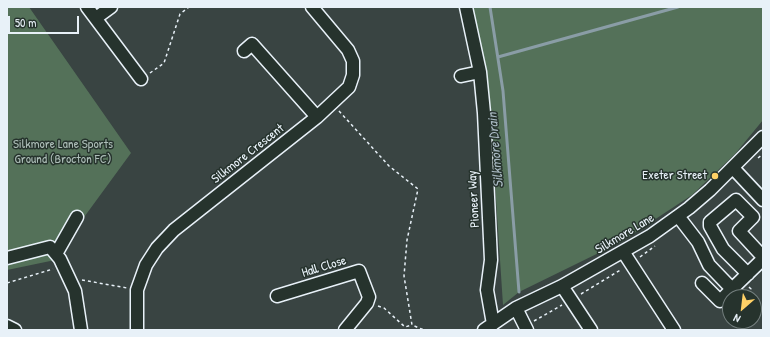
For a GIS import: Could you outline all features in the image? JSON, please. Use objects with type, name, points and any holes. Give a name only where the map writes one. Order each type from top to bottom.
[{"type":"street","points":[[87,7],[142,79]]},
{"type":"street","points":[[96,18],[111,7]]},
{"type":"street","name":"Silkmore Crescent","points":[[137,330],[137,290],[146,265],[153,253],[174,230],[317,117],[349,87],[354,75],[353,61],[348,50],[312,7]]},
{"type":"street","name":"Pioneer Way","points":[[466,7],[480,72],[484,113],[491,260],[487,290],[488,327]]},
{"type":"street","points":[[244,50],[252,44],[317,117]]},
{"type":"street","points":[[461,76],[480,72]]},
{"type":"street","name":"Silkmore Lane","points":[[488,327],[516,308],[562,286],[624,253],[678,216],[733,168],[763,137]]},
{"type":"street","points":[[733,168],[763,200]]},
{"type":"street","points":[[678,216],[698,242],[709,265],[732,289],[747,280],[763,258],[739,231],[753,217],[736,200],[710,222],[710,226],[723,249],[747,280]]},
{"type":"street","points":[[56,254],[77,217]]},
{"type":"street","points":[[7,258],[50,247],[64,266],[75,291],[80,330]]},
{"type":"street","points":[[624,253],[674,330]]},
{"type":"street","name":"Hall Close","points":[[277,296],[359,271],[369,297],[367,303]]},
{"type":"street","points":[[702,283],[720,301],[722,299]]},
{"type":"street","points":[[562,286],[591,330]]},
{"type":"street","points":[[346,330],[367,303]]},
{"type":"street","points":[[516,308],[531,326]]},
{"type":"street","points":[[7,326],[15,330]]},
{"type":"path","points":[[142,79],[164,62],[180,14],[190,7]]},
{"type":"path","points":[[333,103],[389,166],[418,189],[407,240],[404,276],[412,325]]},
{"type":"path","points":[[7,283],[64,266]]},
{"type":"path","points":[[580,294],[620,270]]},
{"type":"path","points":[[80,280],[137,290]]},
{"type":"path","points":[[747,280],[751,289]]},
{"type":"path","points":[[367,303],[384,308],[405,327],[412,325],[424,330]]},
{"type":"path","points":[[531,326],[564,304]]},
{"type":"green space","name":"Silkmore Lane Sports Ground (Brocton FC)","points":[[7,7],[29,7],[131,153],[71,235],[60,259],[7,270]]},
{"type":"green space","points":[[472,7],[763,7],[763,120],[735,154],[692,195],[619,243],[519,292],[503,305],[489,93]]},
{"type":"waterway","name":"Silkmore Drain","points":[[490,7],[503,91],[519,292]]},
{"type":"waterway","points":[[498,57],[678,7]]},
{"type":"place","name":"Exeter Street","points":[[715,176]]}]
